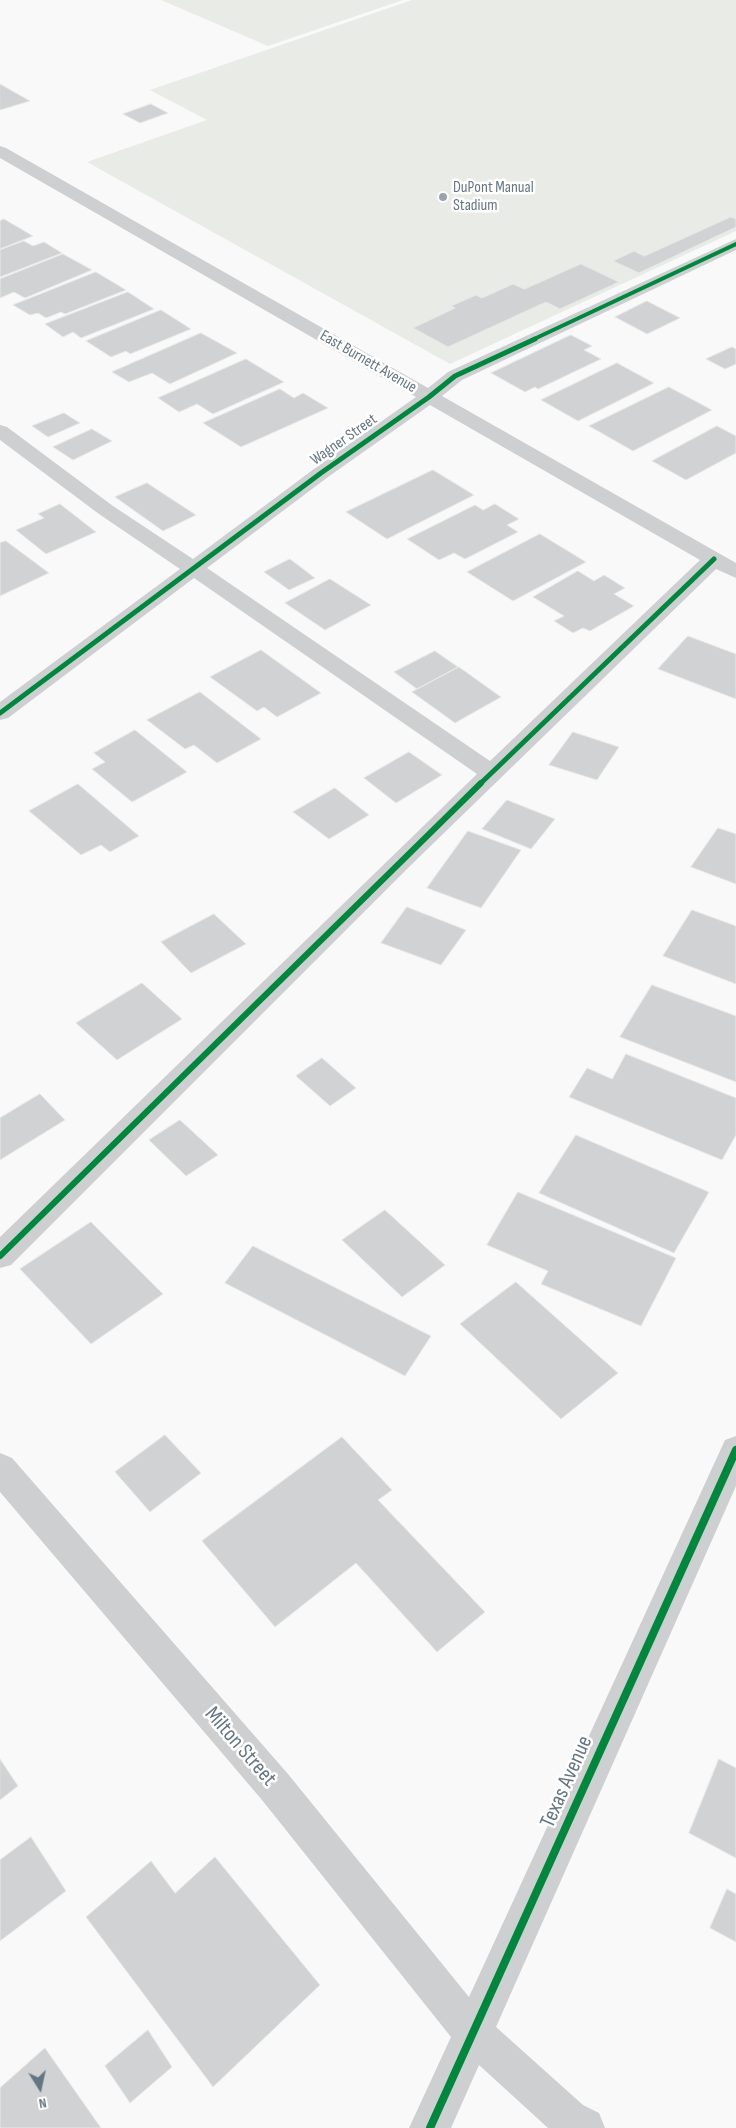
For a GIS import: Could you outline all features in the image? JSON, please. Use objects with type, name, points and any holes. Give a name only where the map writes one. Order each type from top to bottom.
[{"type":"street","name":"East Burnett Avenue","points":[[0,151],[736,572]]},
{"type":"street","name":"Wagner Street","points":[[0,713],[321,473],[429,397],[455,376],[736,244]]},
{"type":"street","points":[[0,431],[106,510],[194,568],[492,774]]},
{"type":"street","points":[[0,1256],[401,860],[714,559]]},
{"type":"street","name":"Texas Avenue","points":[[430,2128],[728,1489],[736,1450]]},
{"type":"street","name":"Milton Street","points":[[0,1468],[275,1787],[473,2033],[569,2119],[584,2128]]},
{"type":"shaded area","points":[[161,0],[403,0],[268,46]]},
{"type":"shaded area","name":"DuPont Manual Stadium","points":[[412,0],[736,0],[736,231],[450,364],[87,162],[207,120],[150,90]]},
{"type":"building","points":[[0,84],[30,101],[0,110]]},
{"type":"building","points":[[151,104],[168,113],[140,123],[123,114]]},
{"type":"building","points":[[731,217],[736,219],[736,227],[639,273],[613,261],[634,251],[644,256]]},
{"type":"building","points":[[4,219],[33,236],[0,249],[0,221]]},
{"type":"building","points":[[24,241],[33,246],[44,242],[62,253],[0,277],[0,250]]},
{"type":"building","points":[[63,254],[92,270],[25,298],[14,292],[0,298],[0,279]]},
{"type":"building","points":[[581,264],[619,282],[560,309],[546,302],[448,347],[413,328],[455,308],[451,306],[476,295],[482,298],[513,284],[524,289]]},
{"type":"building","points":[[96,272],[126,290],[65,314],[61,312],[46,318],[38,313],[30,315],[13,305]]},
{"type":"building","points":[[128,292],[154,309],[81,338],[73,332],[63,337],[45,324]]},
{"type":"building","points":[[647,301],[680,318],[647,334],[615,317]]},
{"type":"building","points":[[161,310],[191,329],[130,354],[126,351],[111,357],[86,341]]},
{"type":"building","points":[[201,333],[237,353],[170,384],[152,373],[129,382],[112,372]]},
{"type":"building","points":[[571,335],[592,346],[584,350],[601,359],[538,389],[535,387],[525,392],[491,373]]},
{"type":"building","points":[[732,347],[736,349],[736,364],[725,369],[706,359]]},
{"type":"building","points":[[246,359],[284,382],[213,414],[197,404],[179,412],[158,398]]},
{"type":"building","points":[[617,363],[654,383],[578,421],[541,400]]},
{"type":"building","points":[[669,387],[712,410],[633,451],[589,426]]},
{"type":"building","points":[[280,389],[294,398],[303,393],[328,408],[241,447],[203,423]]},
{"type":"building","points":[[64,413],[80,423],[48,437],[32,426]]},
{"type":"building","points":[[717,426],[736,436],[736,453],[686,480],[652,461]]},
{"type":"building","points":[[92,429],[112,441],[73,460],[53,447]]},
{"type":"building","points":[[433,470],[474,495],[387,539],[346,512]]},
{"type":"building","points":[[147,483],[196,515],[163,531],[115,497]]},
{"type":"building","points":[[60,504],[96,532],[46,554],[16,530],[44,518],[38,514]]},
{"type":"building","points":[[495,504],[519,519],[507,525],[518,532],[465,559],[454,553],[439,560],[407,539],[475,505],[483,510]]},
{"type":"building","points":[[540,534],[586,562],[513,601],[467,572]]},
{"type":"building","points":[[6,541],[49,573],[0,596],[0,543]]},
{"type":"building","points":[[290,559],[315,578],[289,590],[264,572]]},
{"type":"building","points":[[578,571],[594,581],[604,575],[625,588],[614,594],[634,606],[590,631],[583,628],[573,633],[554,621],[564,616],[533,597]]},
{"type":"building","points":[[330,579],[371,605],[325,630],[285,603]]},
{"type":"building","points":[[688,636],[736,654],[736,699],[658,669]]},
{"type":"building","points":[[261,650],[321,693],[277,717],[264,707],[257,711],[210,677]]},
{"type":"building","points":[[435,651],[458,667],[417,689],[394,672]]},
{"type":"building","points":[[459,667],[501,697],[455,723],[412,692]]},
{"type":"building","points":[[200,692],[261,739],[217,763],[194,745],[185,749],[147,720]]},
{"type":"building","points":[[135,730],[187,772],[132,802],[92,769],[105,762],[94,753]]},
{"type":"building","points":[[573,732],[619,747],[597,780],[549,765]]},
{"type":"building","points":[[409,752],[442,775],[396,803],[364,778]]},
{"type":"building","points":[[78,784],[139,836],[110,852],[101,845],[81,855],[29,811]]},
{"type":"building","points":[[335,788],[369,815],[329,839],[293,812]]},
{"type":"building","points":[[507,800],[555,819],[531,849],[482,829]]},
{"type":"building","points":[[718,828],[736,834],[736,884],[691,867]]},
{"type":"building","points":[[468,831],[521,850],[481,908],[427,888]]},
{"type":"building","points":[[407,907],[466,930],[441,965],[381,943]]},
{"type":"building","points":[[692,910],[736,926],[736,984],[663,956]]},
{"type":"building","points":[[214,914],[246,944],[191,973],[161,942]]},
{"type":"building","points":[[142,983],[182,1019],[117,1060],[76,1023]]},
{"type":"building","points":[[652,985],[736,1016],[736,1082],[620,1037]]},
{"type":"building","points":[[626,1054],[736,1098],[736,1135],[722,1160],[569,1097],[587,1068],[612,1079]]},
{"type":"building","points":[[322,1058],[356,1088],[330,1106],[296,1076]]},
{"type":"building","points":[[40,1094],[65,1120],[0,1160],[0,1118]]},
{"type":"building","points":[[180,1120],[218,1155],[186,1176],[149,1140]]},
{"type":"building","points":[[576,1135],[709,1192],[674,1253],[539,1193]]},
{"type":"building","points":[[518,1192],[676,1258],[641,1326],[541,1284],[548,1271],[487,1245]]},
{"type":"building","points":[[385,1210],[445,1265],[402,1297],[342,1240]]},
{"type":"building","points":[[91,1222],[163,1294],[91,1344],[20,1269]]},
{"type":"building","points":[[253,1246],[431,1336],[405,1376],[225,1283]]},
{"type":"building","points":[[516,1282],[618,1373],[561,1419],[460,1324]]},
{"type":"building","points":[[165,1435],[201,1473],[150,1512],[115,1472]]},
{"type":"building","points":[[342,1437],[392,1490],[378,1500],[485,1612],[437,1652],[356,1563],[275,1627],[202,1541]]},
{"type":"building","points":[[0,1759],[18,1786],[0,1800]]},
{"type":"building","points":[[719,1759],[736,1768],[736,1858],[689,1833]]},
{"type":"building","points":[[31,1837],[66,1891],[0,1941],[0,1860]]},
{"type":"building","points":[[215,1857],[320,1985],[213,2087],[86,1917],[151,1861],[175,1893]]},
{"type":"building","points":[[727,1889],[736,1894],[736,1942],[710,1928]]},
{"type":"building","points":[[148,2030],[172,2067],[130,2103],[105,2066]]},
{"type":"building","points":[[45,2048],[101,2128],[0,2128],[0,2088]]},
{"type":"cycle path","points":[[0,713],[321,473],[429,397],[455,376],[736,244]]},
{"type":"cycle path","points":[[0,1256],[401,860],[714,559]]},
{"type":"cycle path","points":[[430,2128],[736,1450]]},
{"type":"place","name":"DuPont Manual Stadium","points":[[443,197]]}]
